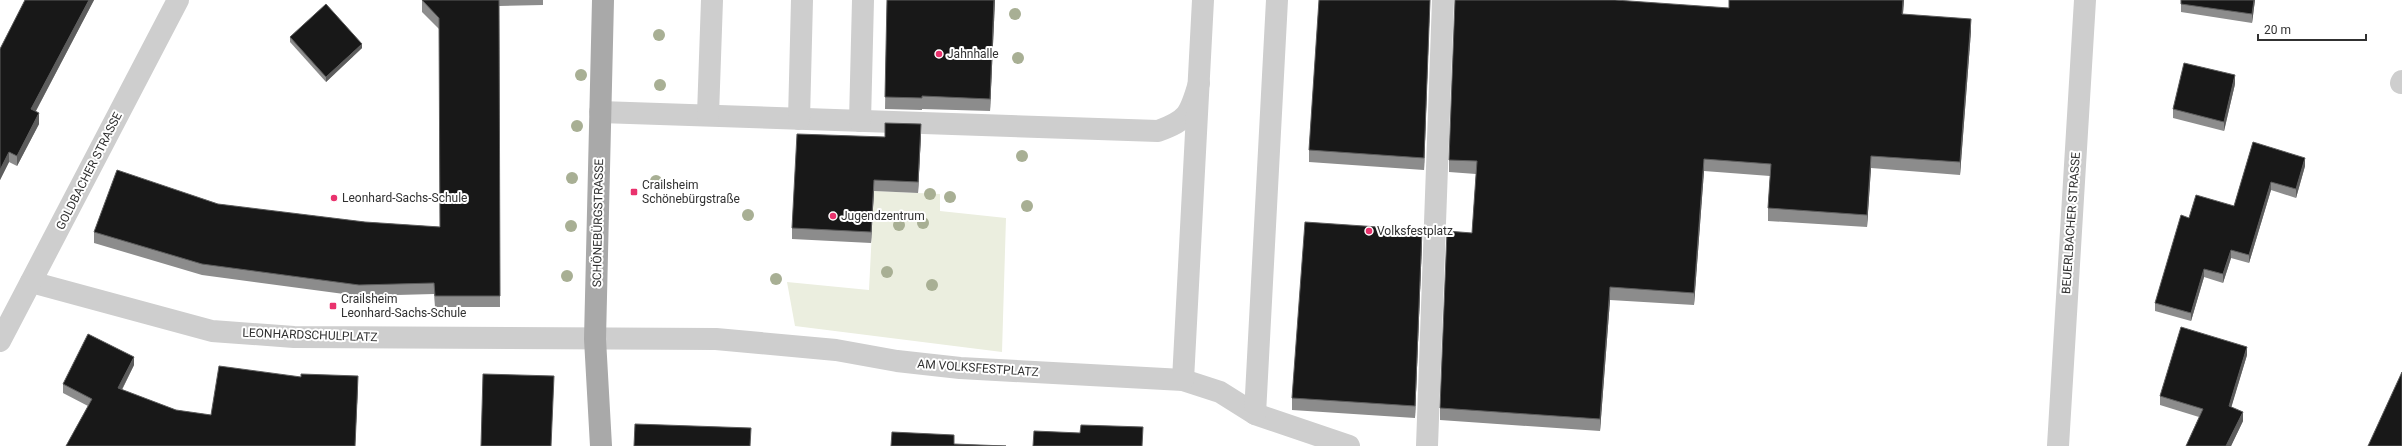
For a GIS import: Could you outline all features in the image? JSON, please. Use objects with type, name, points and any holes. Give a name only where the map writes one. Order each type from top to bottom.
[{"type":"main road","name":"SCHÖNEBÜRGSTRASSE","points":[[602,446],[595,339],[603,0]]},
{"type":"street","name":"GOLDBACHER STRASSE","points":[[0,341],[178,0]]},
{"type":"street","points":[[708,115],[712,0]]},
{"type":"street","points":[[799,118],[802,0]]},
{"type":"street","points":[[860,121],[863,0]]},
{"type":"street","points":[[1183,380],[1203,0]]},
{"type":"street","points":[[1255,414],[1277,0]]},
{"type":"street","points":[[1427,446],[1443,0]]},
{"type":"street","name":"BEUERLBACHER STRASSE","points":[[2058,446],[2085,0]]},
{"type":"street","points":[[600,112],[1158,131],[1179,123],[1192,106],[1199,83]]},
{"type":"street","name":"LEONHARDSCHULPLATZ","points":[[31,282],[212,331],[294,337],[595,339]]},
{"type":"street","name":"AM VOLKSFESTPLATZ","points":[[595,339],[716,340],[836,350],[898,361],[960,368],[1183,380],[1220,392],[1255,414],[1349,446]]},
{"type":"shaded area","points":[[874,191],[940,194],[940,211],[1006,218],[1002,352],[795,326],[787,282],[869,290]]},
{"type":"building","points":[[25,0],[89,0],[31,109],[39,113],[17,156],[9,152],[0,170],[0,49]]},
{"type":"building","points":[[422,0],[499,0],[500,296],[435,296],[434,283],[359,285],[202,264],[94,232],[117,170],[218,204],[365,222],[440,227],[439,18]]},
{"type":"building","name":"Jahnhalle","points":[[887,0],[994,0],[990,99],[922,96],[922,98],[885,97]]},
{"type":"building","points":[[1319,0],[1430,0],[1424,158],[1309,150]]},
{"type":"building","points":[[1455,0],[1615,0],[1729,8],[1729,0],[1903,0],[1902,14],[1971,19],[1960,162],[1871,156],[1867,215],[1768,208],[1771,164],[1704,159],[1694,293],[1610,287],[1600,419],[1440,408],[1447,231],[1472,233],[1477,161],[1449,160]]},
{"type":"building","points":[[2181,0],[2254,0],[2252,14],[2181,4]]},
{"type":"building","points":[[326,4],[362,44],[326,77],[290,37]]},
{"type":"building","points":[[2184,63],[2235,75],[2224,122],[2173,109]]},
{"type":"building","name":"Jugendzentrum","points":[[885,123],[921,124],[918,182],[874,180],[871,232],[792,228],[797,134],[885,137]]},
{"type":"building","points":[[2253,142],[2305,158],[2296,189],[2271,182],[2249,255],[2231,250],[2223,274],[2204,269],[2191,313],[2155,303],[2181,215],[2189,218],[2196,195],[2234,206]]},
{"type":"building","points":[[1305,222],[1422,230],[1415,406],[1292,398]]},
{"type":"building","points":[[2181,327],[2247,347],[2229,406],[2243,412],[2226,446],[2186,446],[2203,409],[2160,396]]},
{"type":"building","points":[[88,334],[134,357],[118,388],[176,410],[211,415],[219,366],[301,377],[301,374],[358,376],[355,446],[66,446],[92,399],[63,384]]},
{"type":"building","points":[[2402,372],[2402,446],[2368,446]]},
{"type":"building","points":[[483,374],[554,376],[551,446],[481,446]]},
{"type":"building","points":[[635,424],[751,428],[750,446],[634,446]]},
{"type":"building","points":[[1081,425],[1143,427],[1142,446],[1033,446],[1034,431],[1080,433]]},
{"type":"building","points":[[892,432],[954,435],[954,444],[1006,446],[891,446]]},
{"type":"place","name":"Jahnhalle","points":[[939,54]]},
{"type":"place","name":"Crailsheim Schönebürgstraße","points":[[634,192]]},
{"type":"place","name":"Leonhard-Sachs-Schule","points":[[334,198]]},
{"type":"place","name":"Jugendzentrum","points":[[833,216]]},
{"type":"place","name":"Volksfestplatz","points":[[1369,231]]},
{"type":"place","name":"Crailsheim Leonhard-Sachs-Schule","points":[[333,306]]}]
